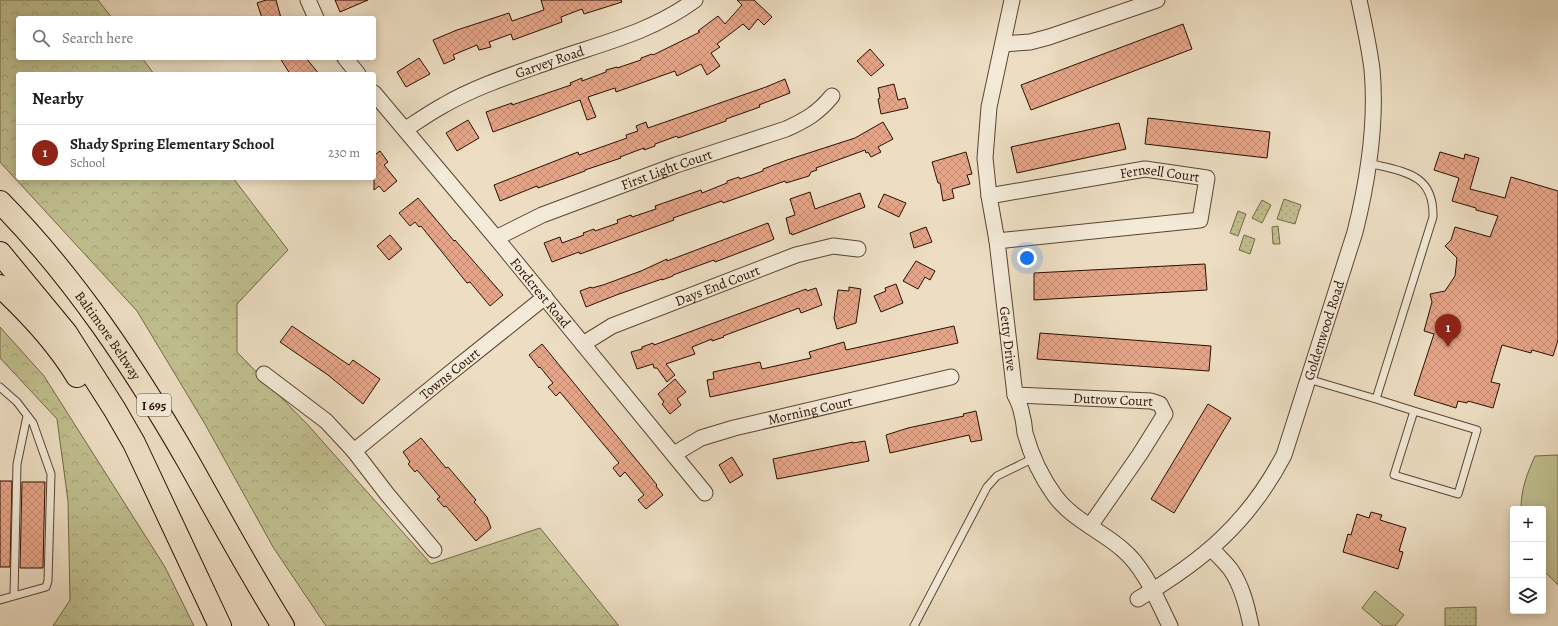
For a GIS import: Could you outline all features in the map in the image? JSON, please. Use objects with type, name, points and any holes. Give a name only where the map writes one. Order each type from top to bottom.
[{"type":"highway","name":"Baltimore Beltway","points":[[0,202],[68,279],[110,337],[187,460],[242,558],[283,626]]},
{"type":"highway","name":"I 695","points":[[0,253],[52,315],[92,372],[134,443],[220,626]]},
{"type":"highway","points":[[0,286],[14,299],[68,360],[133,468],[167,516]]},
{"type":"street","points":[[308,0],[315,16]]},
{"type":"street","name":"Garvey Road","points":[[406,129],[434,110],[467,93],[551,61],[644,30],[663,21],[695,0]]},
{"type":"street","name":"Getty Drive","points":[[1012,0],[989,107],[985,158],[1016,394],[1022,414],[1025,432],[1042,476],[1055,496],[1067,510],[1123,550],[1134,562],[1153,590],[1170,626]]},
{"type":"street","points":[[1003,44],[1030,42],[1049,37],[1157,0]]},
{"type":"street","name":"Goldenwood Road","points":[[1138,599],[1182,572],[1212,549],[1252,506],[1284,455],[1303,400],[1308,379],[1355,232],[1362,204],[1373,114],[1372,70],[1366,31],[1359,0]]},
{"type":"street","points":[[347,60],[356,72]]},
{"type":"street","name":"Fordcrest Road","points":[[376,95],[406,129],[545,297],[705,493]]},
{"type":"street","name":"First Light Court","points":[[496,238],[542,215],[676,165],[786,129],[814,114],[832,96]]},
{"type":"street","name":"Fernsell Court","points":[[989,196],[1145,169],[1207,178],[1200,220],[997,241]]},
{"type":"street","name":"Days End Court","points":[[583,344],[612,326],[796,256],[833,246],[858,249]]},
{"type":"street","name":"Towns Court","points":[[354,451],[440,380],[545,297]]},
{"type":"street","points":[[264,374],[326,421],[354,451],[387,494],[434,550]]},
{"type":"street","name":"Morning Court","points":[[674,454],[684,446],[701,438],[734,428],[951,377]]},
{"type":"street","name":"Dutrow Court","points":[[1016,394],[1151,402],[1160,404],[1163,409],[1165,414],[1161,422],[1090,526]]},
{"type":"street","points":[[1212,549],[1230,570],[1238,583],[1244,596],[1251,626]]},
{"type":"lane","points":[[1368,163],[1402,171],[1422,181],[1431,197],[1434,207],[1434,217],[1376,399]]},
{"type":"lane","points":[[1308,379],[1478,430],[1458,494],[1394,475],[1414,411]]},
{"type":"lane","points":[[0,387],[17,402],[33,423],[51,474],[48,581],[46,587],[0,600]]},
{"type":"lane","points":[[14,596],[17,464],[27,416]]},
{"type":"lane","points":[[914,626],[987,487],[1001,474],[1034,458]]},
{"type":"green space","points":[[0,0],[98,0],[110,16],[16,16],[16,60],[144,60],[152,72],[16,72],[16,179],[0,162]]},
{"type":"green space","points":[[17,180],[235,180],[288,250],[237,304],[237,352],[308,425],[431,564],[540,528],[619,626],[326,626],[273,547],[205,424],[137,311]]},
{"type":"green space","points":[[1284,199],[1301,205],[1295,224],[1277,219]]},
{"type":"green space","points":[[1262,200],[1271,205],[1262,223],[1252,218]]},
{"type":"green space","points":[[1238,211],[1246,214],[1238,236],[1230,233]]},
{"type":"green space","points":[[1278,226],[1280,244],[1273,244],[1272,227]]},
{"type":"green space","points":[[1244,235],[1255,239],[1250,254],[1239,250]]},
{"type":"green space","points":[[0,327],[44,376],[165,567],[194,626],[53,626],[70,600],[68,501],[57,419],[0,358]]},
{"type":"green space","points":[[1558,455],[1558,585],[1546,573],[1546,506],[1521,506],[1525,482],[1535,456]]},
{"type":"green space","points":[[1375,591],[1404,615],[1395,626],[1383,626],[1362,608]]},
{"type":"green space","points":[[1476,607],[1476,626],[1445,626],[1445,608]]},
{"type":"building","points":[[266,0],[276,0],[280,16],[261,16],[257,3]]},
{"type":"building","points":[[335,0],[368,0],[340,12]]},
{"type":"building","points":[[541,0],[621,0],[622,2],[584,14],[582,9],[561,17],[562,22],[513,40],[511,34],[489,42],[491,47],[479,50],[477,45],[453,55],[455,59],[444,64],[433,40],[457,30],[509,13],[512,21],[544,10]]},
{"type":"building","points":[[737,0],[754,0],[772,17],[764,25],[758,19],[749,30],[743,24],[717,44],[720,47],[711,53],[720,66],[707,75],[701,64],[677,76],[675,71],[616,92],[615,88],[588,97],[596,117],[587,120],[580,100],[493,132],[486,112],[571,85],[570,83],[582,78],[582,81],[606,72],[606,70],[641,60],[641,58],[652,54],[653,55],[700,32],[698,31],[718,16],[725,24],[742,5]]},
{"type":"building","points":[[1183,24],[1192,49],[1031,110],[1021,85]]},
{"type":"building","points":[[870,49],[884,65],[871,76],[857,61]]},
{"type":"building","points":[[419,58],[430,74],[406,87],[397,72]]},
{"type":"building","points":[[281,60],[308,60],[317,72],[289,72]]},
{"type":"building","points":[[785,79],[790,93],[759,105],[760,107],[726,119],[726,121],[678,138],[677,136],[655,144],[655,146],[644,150],[644,148],[620,157],[621,158],[538,188],[537,186],[500,201],[494,185],[578,152],[579,155],[627,138],[626,135],[638,131],[636,126],[646,122],[648,128]]},
{"type":"building","points":[[894,84],[898,100],[905,98],[908,108],[881,114],[878,99],[880,98],[878,88]]},
{"type":"building","points":[[1148,118],[1270,132],[1267,158],[1145,144]]},
{"type":"building","points":[[468,120],[479,138],[457,151],[446,133]]},
{"type":"building","points":[[883,122],[893,139],[878,147],[881,152],[871,157],[865,150],[816,168],[817,170],[811,172],[809,176],[786,183],[785,181],[723,203],[722,201],[673,218],[674,220],[580,254],[579,252],[552,262],[544,243],[560,237],[562,243],[584,235],[583,233],[594,229],[595,231],[618,223],[617,220],[656,209],[655,206],[701,190],[702,193],[727,183],[727,181],[739,177],[740,179],[763,171],[763,169],[787,160],[855,138]]},
{"type":"building","points":[[1119,123],[1126,149],[1017,173],[1011,147]]},
{"type":"building","points":[[380,151],[388,162],[384,165],[397,181],[384,192],[379,186],[374,190],[374,180],[376,180],[376,154]]},
{"type":"building","points":[[966,152],[972,174],[967,175],[970,184],[952,189],[954,198],[943,201],[940,183],[938,183],[932,162]]},
{"type":"building","points":[[1440,152],[1464,159],[1465,154],[1479,158],[1470,189],[1505,198],[1511,177],[1558,191],[1558,340],[1553,356],[1532,350],[1531,353],[1502,345],[1491,382],[1500,384],[1493,408],[1468,401],[1467,403],[1458,401],[1456,408],[1414,395],[1434,334],[1424,331],[1432,302],[1430,294],[1445,291],[1455,276],[1457,258],[1445,246],[1451,240],[1455,227],[1490,237],[1498,216],[1452,201],[1459,178],[1434,170]]},
{"type":"building","points":[[810,192],[815,209],[860,193],[865,207],[792,235],[791,233],[790,234],[786,218],[795,215],[790,199]]},
{"type":"building","points":[[884,194],[906,203],[899,217],[878,207]]},
{"type":"building","points":[[418,198],[454,241],[455,240],[503,295],[490,306],[470,282],[467,283],[421,226],[419,227],[415,222],[410,226],[399,213]]},
{"type":"building","points":[[768,223],[774,239],[770,241],[586,307],[580,291],[603,285],[641,271],[667,259],[667,261]]},
{"type":"building","points":[[926,227],[932,242],[914,248],[910,233]]},
{"type":"building","points":[[390,235],[402,249],[389,260],[377,246]]},
{"type":"building","points":[[916,261],[935,271],[930,280],[925,277],[918,289],[903,281]]},
{"type":"building","points":[[1205,264],[1207,290],[1034,300],[1034,273]]},
{"type":"building","points":[[896,284],[903,303],[881,312],[874,296],[886,291],[885,288]]},
{"type":"building","points":[[849,287],[861,289],[856,323],[837,329],[834,318],[838,290],[849,291]]},
{"type":"building","points":[[816,288],[822,305],[801,313],[799,308],[723,336],[724,337],[712,341],[712,339],[692,347],[695,354],[666,364],[675,375],[667,382],[657,368],[654,368],[653,364],[637,369],[631,352],[642,349],[642,347],[653,343],[654,345],[806,289],[807,291]]},
{"type":"building","points":[[292,326],[349,365],[353,360],[380,379],[363,404],[328,375],[280,342]]},
{"type":"building","points":[[954,326],[958,343],[710,397],[707,380],[714,379],[713,372],[760,362],[762,369],[811,358],[809,352],[844,342],[846,350]]},
{"type":"building","points":[[1040,333],[1211,346],[1209,371],[1037,359]]},
{"type":"building","points":[[542,344],[657,485],[656,486],[663,495],[646,509],[638,500],[644,495],[625,472],[620,477],[613,468],[619,463],[560,392],[556,396],[548,387],[553,383],[529,355]]},
{"type":"building","points":[[675,379],[686,392],[677,399],[681,405],[670,414],[662,404],[664,402],[658,394]]},
{"type":"building","points":[[1208,404],[1231,418],[1174,513],[1151,499]]},
{"type":"building","points":[[976,411],[982,440],[971,442],[969,435],[890,453],[886,435],[908,428],[964,416],[963,414]]},
{"type":"building","points":[[421,438],[446,468],[448,467],[476,500],[474,502],[487,517],[491,528],[476,541],[446,506],[444,507],[437,499],[440,497],[417,470],[415,472],[408,464],[410,462],[403,452]]},
{"type":"building","points":[[865,441],[869,461],[777,479],[773,459],[853,442]]},
{"type":"building","points":[[732,457],[743,475],[730,483],[719,465]]},
{"type":"building","points":[[0,481],[12,481],[10,567],[0,567]]},
{"type":"building","points":[[22,482],[45,482],[43,568],[20,568]]},
{"type":"building","points":[[1371,512],[1382,515],[1380,520],[1406,528],[1399,551],[1403,552],[1398,569],[1343,552],[1348,534],[1351,535],[1357,514],[1369,518]]},
{"type":"place","name":"Shady Spring Elementary School","points":[[1448,347]]}]
